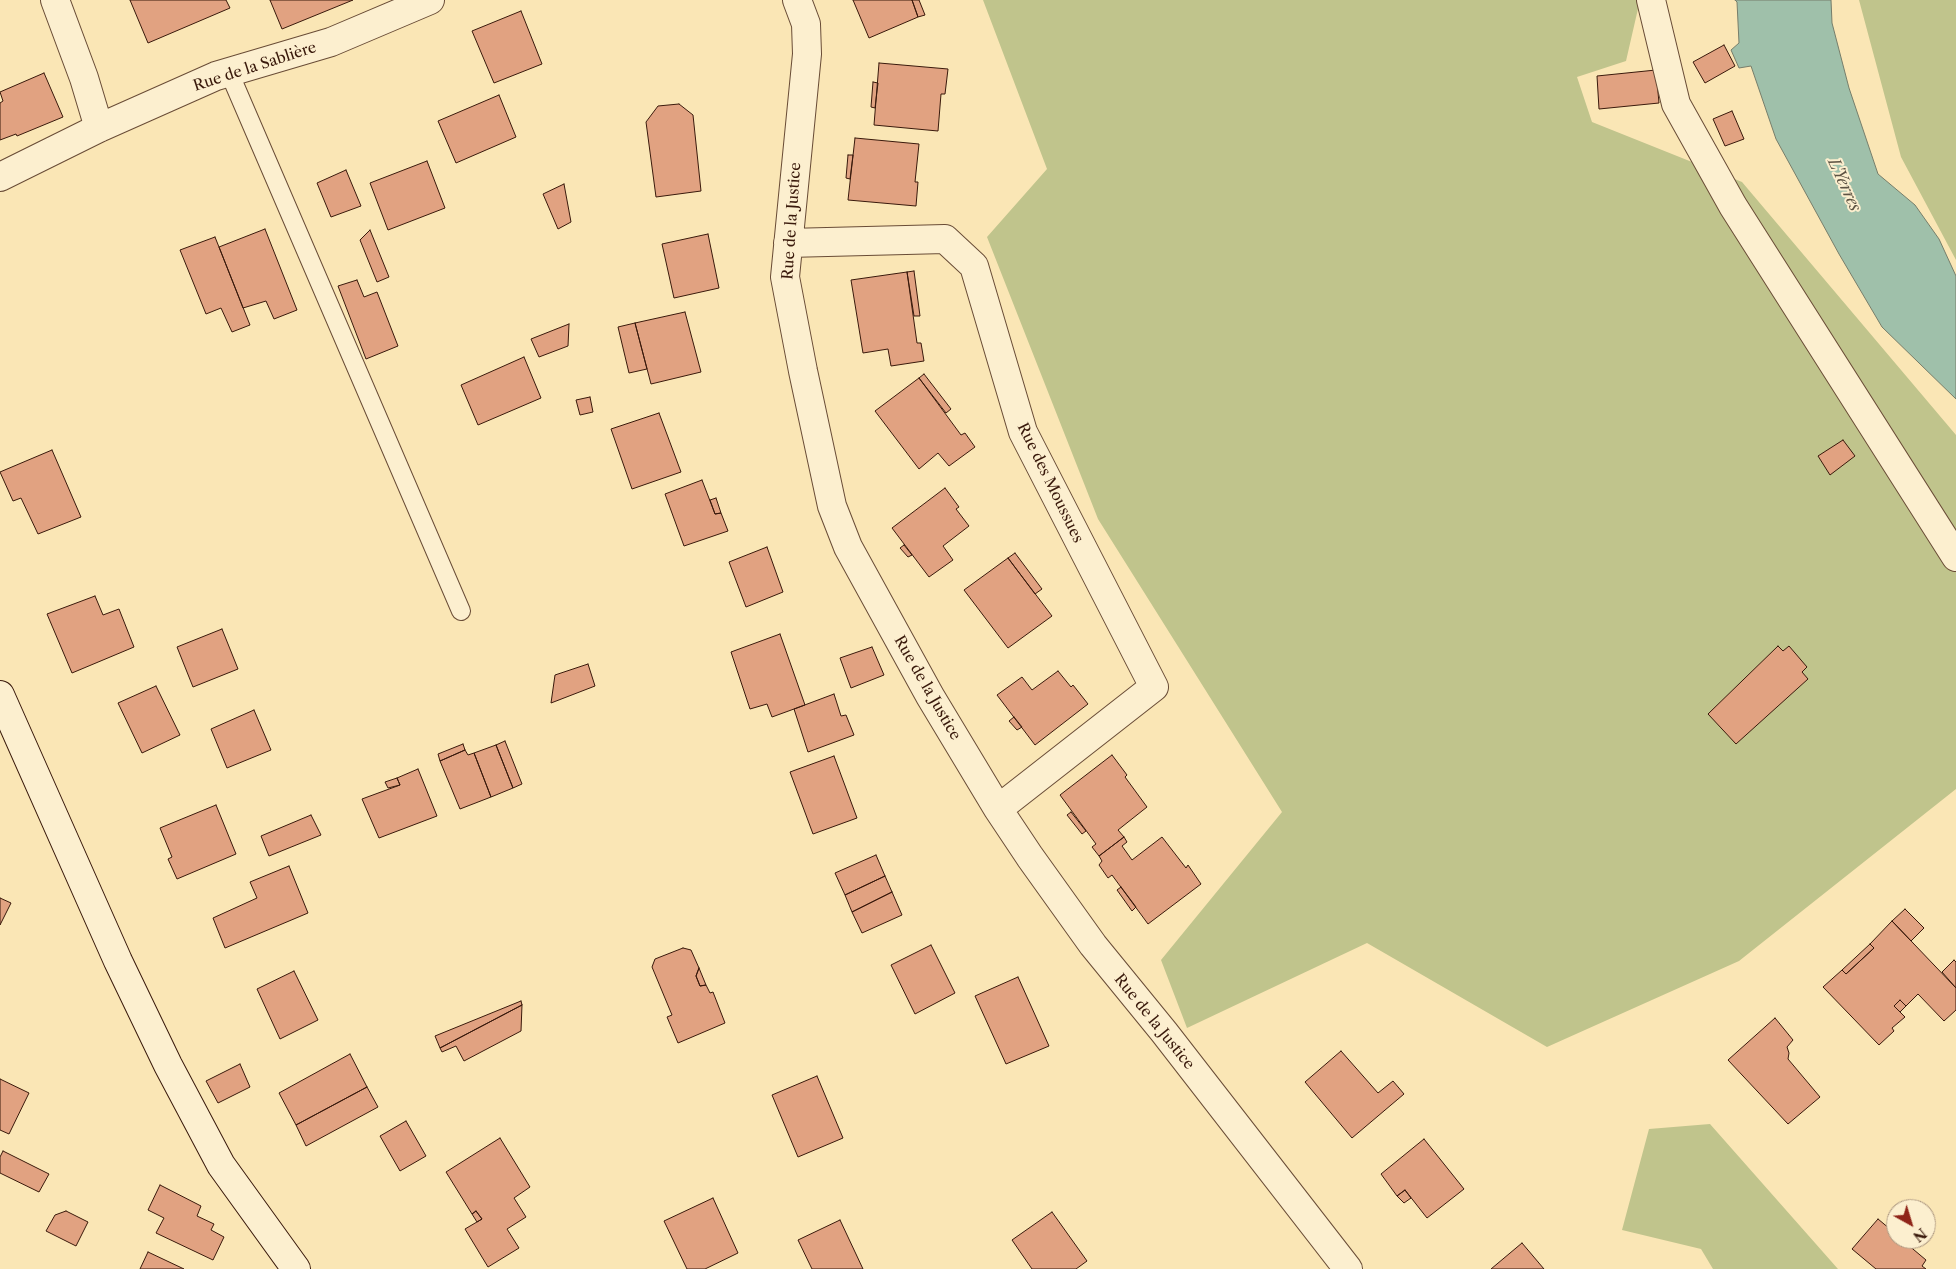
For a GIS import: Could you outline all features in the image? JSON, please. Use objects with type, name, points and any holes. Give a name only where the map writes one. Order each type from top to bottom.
[{"type":"street","points":[[55,0],[100,128]]},
{"type":"street","name":"Rue de la Sablière","points":[[0,177],[100,128],[216,76],[331,42],[430,0]]},
{"type":"street","name":"Rue de la Justice","points":[[797,0],[806,24],[807,54],[786,278],[803,370],[832,506],[848,547],[930,696],[998,809],[1093,945],[1164,1032],[1348,1269]]},
{"type":"street","points":[[1651,0],[1676,104],[1733,206],[1956,557]]},
{"type":"street","name":"Rue des Moussues","points":[[788,243],[945,239],[974,266],[1023,432],[1154,687],[998,809]]},
{"type":"street","points":[[0,695],[118,961],[168,1065],[221,1165],[296,1269]]},
{"type":"lane","points":[[229,72],[461,612]]},
{"type":"green space","points":[[983,0],[1640,0],[1626,61],[1577,77],[1592,122],[1742,182],[1956,435],[1956,789],[1739,961],[1547,1047],[1367,943],[1187,1028],[1161,960],[1282,812],[1098,519],[987,237],[1047,169]]},
{"type":"green space","points":[[1859,0],[1956,0],[1956,260],[1901,157]]},
{"type":"green space","points":[[1710,1124],[1838,1269],[1713,1269],[1701,1249],[1622,1230],[1649,1129]]},
{"type":"water","name":"L'Yerres","points":[[1735,0],[1831,0],[1832,23],[1849,88],[1878,174],[1915,205],[1939,239],[1956,276],[1956,399],[1882,327],[1839,254],[1776,139],[1751,66],[1739,68],[1731,50],[1739,43],[1737,2]]},
{"type":"building","points":[[130,0],[226,0],[230,8],[148,43]]},
{"type":"building","points":[[270,0],[353,0],[282,29]]},
{"type":"building","points":[[853,0],[912,0],[918,17],[869,38]]},
{"type":"building","points":[[912,0],[919,0],[925,15],[918,17]]},
{"type":"building","points":[[521,11],[542,64],[494,83],[472,31]]},
{"type":"building","points":[[1724,45],[1735,66],[1705,83],[1693,62]]},
{"type":"building","points":[[879,63],[948,69],[945,94],[941,94],[938,131],[874,125]]},
{"type":"building","points":[[1656,70],[1659,103],[1599,109],[1597,76]]},
{"type":"building","points":[[44,73],[63,117],[17,136],[16,134],[0,140],[0,103],[3,101],[0,92]]},
{"type":"building","points":[[873,82],[878,83],[875,108],[871,107]]},
{"type":"building","points":[[499,95],[516,137],[456,163],[438,121]]},
{"type":"building","points":[[679,104],[693,115],[701,191],[656,197],[646,122],[658,106]]},
{"type":"building","points":[[1732,111],[1744,139],[1725,146],[1713,119]]},
{"type":"building","points":[[855,138],[919,144],[915,182],[918,182],[916,206],[848,200]]},
{"type":"building","points":[[848,155],[853,155],[850,179],[846,178]]},
{"type":"building","points":[[427,161],[445,208],[388,230],[370,183]]},
{"type":"building","points":[[346,170],[361,206],[331,217],[317,183]]},
{"type":"building","points":[[564,184],[571,222],[558,229],[543,194]]},
{"type":"building","points":[[265,229],[297,310],[274,319],[266,301],[243,308],[219,247]]},
{"type":"building","points":[[370,230],[389,277],[377,282],[360,240]]},
{"type":"building","points":[[708,234],[719,288],[674,298],[662,244]]},
{"type":"building","points":[[215,237],[250,325],[232,332],[221,308],[206,314],[180,250]]},
{"type":"building","points":[[914,271],[920,316],[914,316],[907,272]]},
{"type":"building","points":[[907,272],[917,343],[921,343],[924,361],[891,366],[888,349],[863,353],[851,280]]},
{"type":"building","points":[[357,280],[364,297],[377,292],[398,346],[366,359],[338,286]]},
{"type":"building","points":[[685,312],[701,372],[651,384],[635,323]]},
{"type":"building","points":[[635,323],[647,369],[629,373],[618,327]]},
{"type":"building","points":[[569,324],[568,346],[539,357],[531,339]]},
{"type":"building","points":[[524,357],[541,398],[478,425],[461,385]]},
{"type":"building","points":[[924,374],[951,409],[946,413],[919,378]]},
{"type":"building","points":[[919,378],[961,435],[965,433],[975,447],[949,466],[938,453],[919,469],[875,411]]},
{"type":"building","points":[[590,397],[593,412],[580,415],[576,400]]},
{"type":"building","points":[[659,413],[681,472],[632,489],[611,429]]},
{"type":"building","points":[[1843,440],[1855,456],[1830,475],[1818,456]]},
{"type":"building","points":[[52,450],[81,517],[38,534],[21,498],[13,501],[0,472]]},
{"type":"building","points":[[702,480],[715,514],[721,513],[728,531],[684,546],[665,494]]},
{"type":"building","points":[[945,488],[959,507],[956,509],[969,526],[943,546],[953,560],[929,577],[892,528]]},
{"type":"building","points":[[716,498],[721,513],[715,514],[710,500]]},
{"type":"building","points":[[904,545],[912,555],[908,557],[900,548]]},
{"type":"building","points":[[767,547],[783,592],[746,607],[729,562]]},
{"type":"building","points":[[1015,553],[1042,589],[1035,594],[1008,558]]},
{"type":"building","points":[[1008,558],[1052,616],[1008,648],[964,590]]},
{"type":"building","points":[[95,596],[103,615],[119,609],[134,647],[72,673],[47,614]]},
{"type":"building","points":[[222,629],[238,669],[193,687],[177,647]]},
{"type":"building","points":[[780,634],[805,705],[772,717],[767,704],[750,709],[731,652]]},
{"type":"building","points":[[1778,646],[1783,651],[1789,646],[1807,667],[1802,672],[1808,679],[1736,744],[1708,714]]},
{"type":"building","points":[[872,647],[884,675],[851,688],[840,658]]},
{"type":"building","points":[[588,664],[595,686],[551,703],[555,675]]},
{"type":"building","points":[[1058,671],[1071,687],[1073,685],[1088,704],[1035,745],[997,695],[1022,677],[1032,690]]},
{"type":"building","points":[[156,686],[180,735],[142,753],[118,703]]},
{"type":"building","points":[[834,694],[841,716],[846,715],[854,735],[808,752],[794,709]]},
{"type":"building","points":[[254,710],[271,750],[227,768],[211,729]]},
{"type":"building","points":[[1014,717],[1022,727],[1017,730],[1009,721]]},
{"type":"building","points":[[505,741],[522,784],[513,788],[496,745]]},
{"type":"building","points":[[463,744],[465,750],[440,761],[438,754]]},
{"type":"building","points":[[496,745],[513,788],[491,797],[474,753]]},
{"type":"building","points":[[465,750],[468,755],[474,753],[491,797],[460,809],[440,761]]},
{"type":"building","points":[[1112,755],[1147,807],[1118,830],[1124,837],[1099,856],[1092,847],[1096,844],[1060,795]]},
{"type":"building","points":[[834,756],[857,818],[813,834],[790,772]]},
{"type":"building","points":[[418,769],[437,816],[379,838],[362,799],[400,785],[397,778]]},
{"type":"building","points":[[397,778],[400,785],[388,788],[385,782]]},
{"type":"building","points":[[216,805],[236,854],[177,879],[168,859],[172,857],[160,828]]},
{"type":"building","points":[[1071,812],[1086,831],[1082,834],[1067,815]]},
{"type":"building","points":[[311,815],[321,835],[269,856],[261,836]]},
{"type":"building","points":[[1124,837],[1127,842],[1122,846],[1132,860],[1162,837],[1186,868],[1188,865],[1201,884],[1148,924],[1112,875],[1108,878],[1099,865],[1102,861],[1099,856]]},
{"type":"building","points":[[876,855],[885,876],[845,895],[835,873]]},
{"type":"building","points":[[289,866],[308,913],[225,948],[213,918],[257,898],[250,882]]},
{"type":"building","points":[[885,876],[892,892],[852,912],[845,895]]},
{"type":"building","points":[[1121,887],[1136,907],[1132,911],[1117,890]]},
{"type":"building","points":[[892,892],[902,915],[862,933],[852,912]]},
{"type":"building","points":[[0,898],[11,903],[0,925]]},
{"type":"building","points":[[1905,909],[1924,928],[1911,941],[1892,921]]},
{"type":"building","points":[[1892,921],[1956,988],[1956,1010],[1944,1021],[1918,994],[1906,1006],[1900,1000],[1894,1006],[1905,1017],[1892,1028],[1894,1031],[1879,1045],[1823,987],[1842,970],[1846,974],[1874,948],[1870,944]]},
{"type":"building","points":[[1870,944],[1874,948],[1846,974],[1842,970]]},
{"type":"building","points":[[931,945],[955,993],[915,1014],[891,965]]},
{"type":"building","points":[[683,948],[691,950],[699,968],[696,976],[700,986],[706,985],[710,993],[713,992],[725,1023],[678,1043],[667,1017],[672,1015],[652,967],[655,959]]},
{"type":"building","points":[[1954,960],[1956,962],[1956,988],[1942,972]]},
{"type":"building","points":[[699,968],[706,985],[700,986],[696,976]]},
{"type":"building","points":[[294,971],[318,1020],[280,1039],[257,989]]},
{"type":"building","points":[[1018,977],[1049,1046],[1006,1064],[975,996]]},
{"type":"building","points":[[1900,1000],[1906,1006],[1900,1012],[1894,1006]]},
{"type":"building","points":[[521,1001],[522,1005],[440,1048],[435,1036]]},
{"type":"building","points":[[522,1005],[521,1031],[464,1061],[456,1046],[442,1052],[440,1048]]},
{"type":"building","points":[[1775,1018],[1793,1040],[1787,1047],[1788,1059],[1820,1097],[1788,1124],[1728,1060]]},
{"type":"building","points":[[1341,1051],[1378,1093],[1393,1081],[1404,1094],[1352,1138],[1305,1082]]},
{"type":"building","points":[[350,1054],[367,1087],[296,1125],[279,1093]]},
{"type":"building","points":[[240,1064],[250,1087],[218,1103],[206,1081]]},
{"type":"building","points":[[817,1076],[843,1138],[798,1157],[772,1095]]},
{"type":"building","points":[[0,1079],[29,1093],[9,1134],[0,1130]]},
{"type":"building","points":[[367,1087],[378,1107],[306,1146],[296,1125]]},
{"type":"building","points":[[406,1121],[426,1156],[400,1171],[380,1136]]},
{"type":"building","points":[[500,1138],[530,1187],[514,1198],[526,1217],[507,1229],[519,1248],[488,1267],[465,1229],[482,1219],[476,1211],[472,1214],[446,1172]]},
{"type":"building","points":[[1424,1139],[1464,1189],[1427,1218],[1405,1190],[1397,1196],[1381,1174]]},
{"type":"building","points":[[3,1151],[49,1174],[39,1192],[0,1173],[0,1157]]},
{"type":"building","points":[[160,1185],[201,1206],[197,1216],[214,1224],[211,1230],[224,1237],[213,1260],[156,1233],[164,1218],[148,1210]]},
{"type":"building","points":[[1405,1190],[1411,1198],[1404,1203],[1397,1196]]},
{"type":"building","points":[[713,1198],[738,1253],[705,1269],[687,1269],[664,1221]]},
{"type":"building","points":[[66,1211],[88,1222],[76,1246],[46,1231],[55,1215]]},
{"type":"building","points":[[476,1211],[482,1219],[477,1222],[472,1214]]},
{"type":"building","points":[[1052,1212],[1087,1261],[1076,1269],[1032,1269],[1012,1240]]},
{"type":"building","points":[[1878,1219],[1886,1226],[1886,1249],[1913,1249],[1926,1260],[1922,1266],[1926,1269],[1876,1269],[1852,1249]]},
{"type":"building","points":[[840,1220],[863,1269],[812,1269],[798,1240]]},
{"type":"building","points":[[1522,1243],[1544,1269],[1491,1269]]},
{"type":"building","points":[[148,1252],[184,1269],[140,1269]]}]
